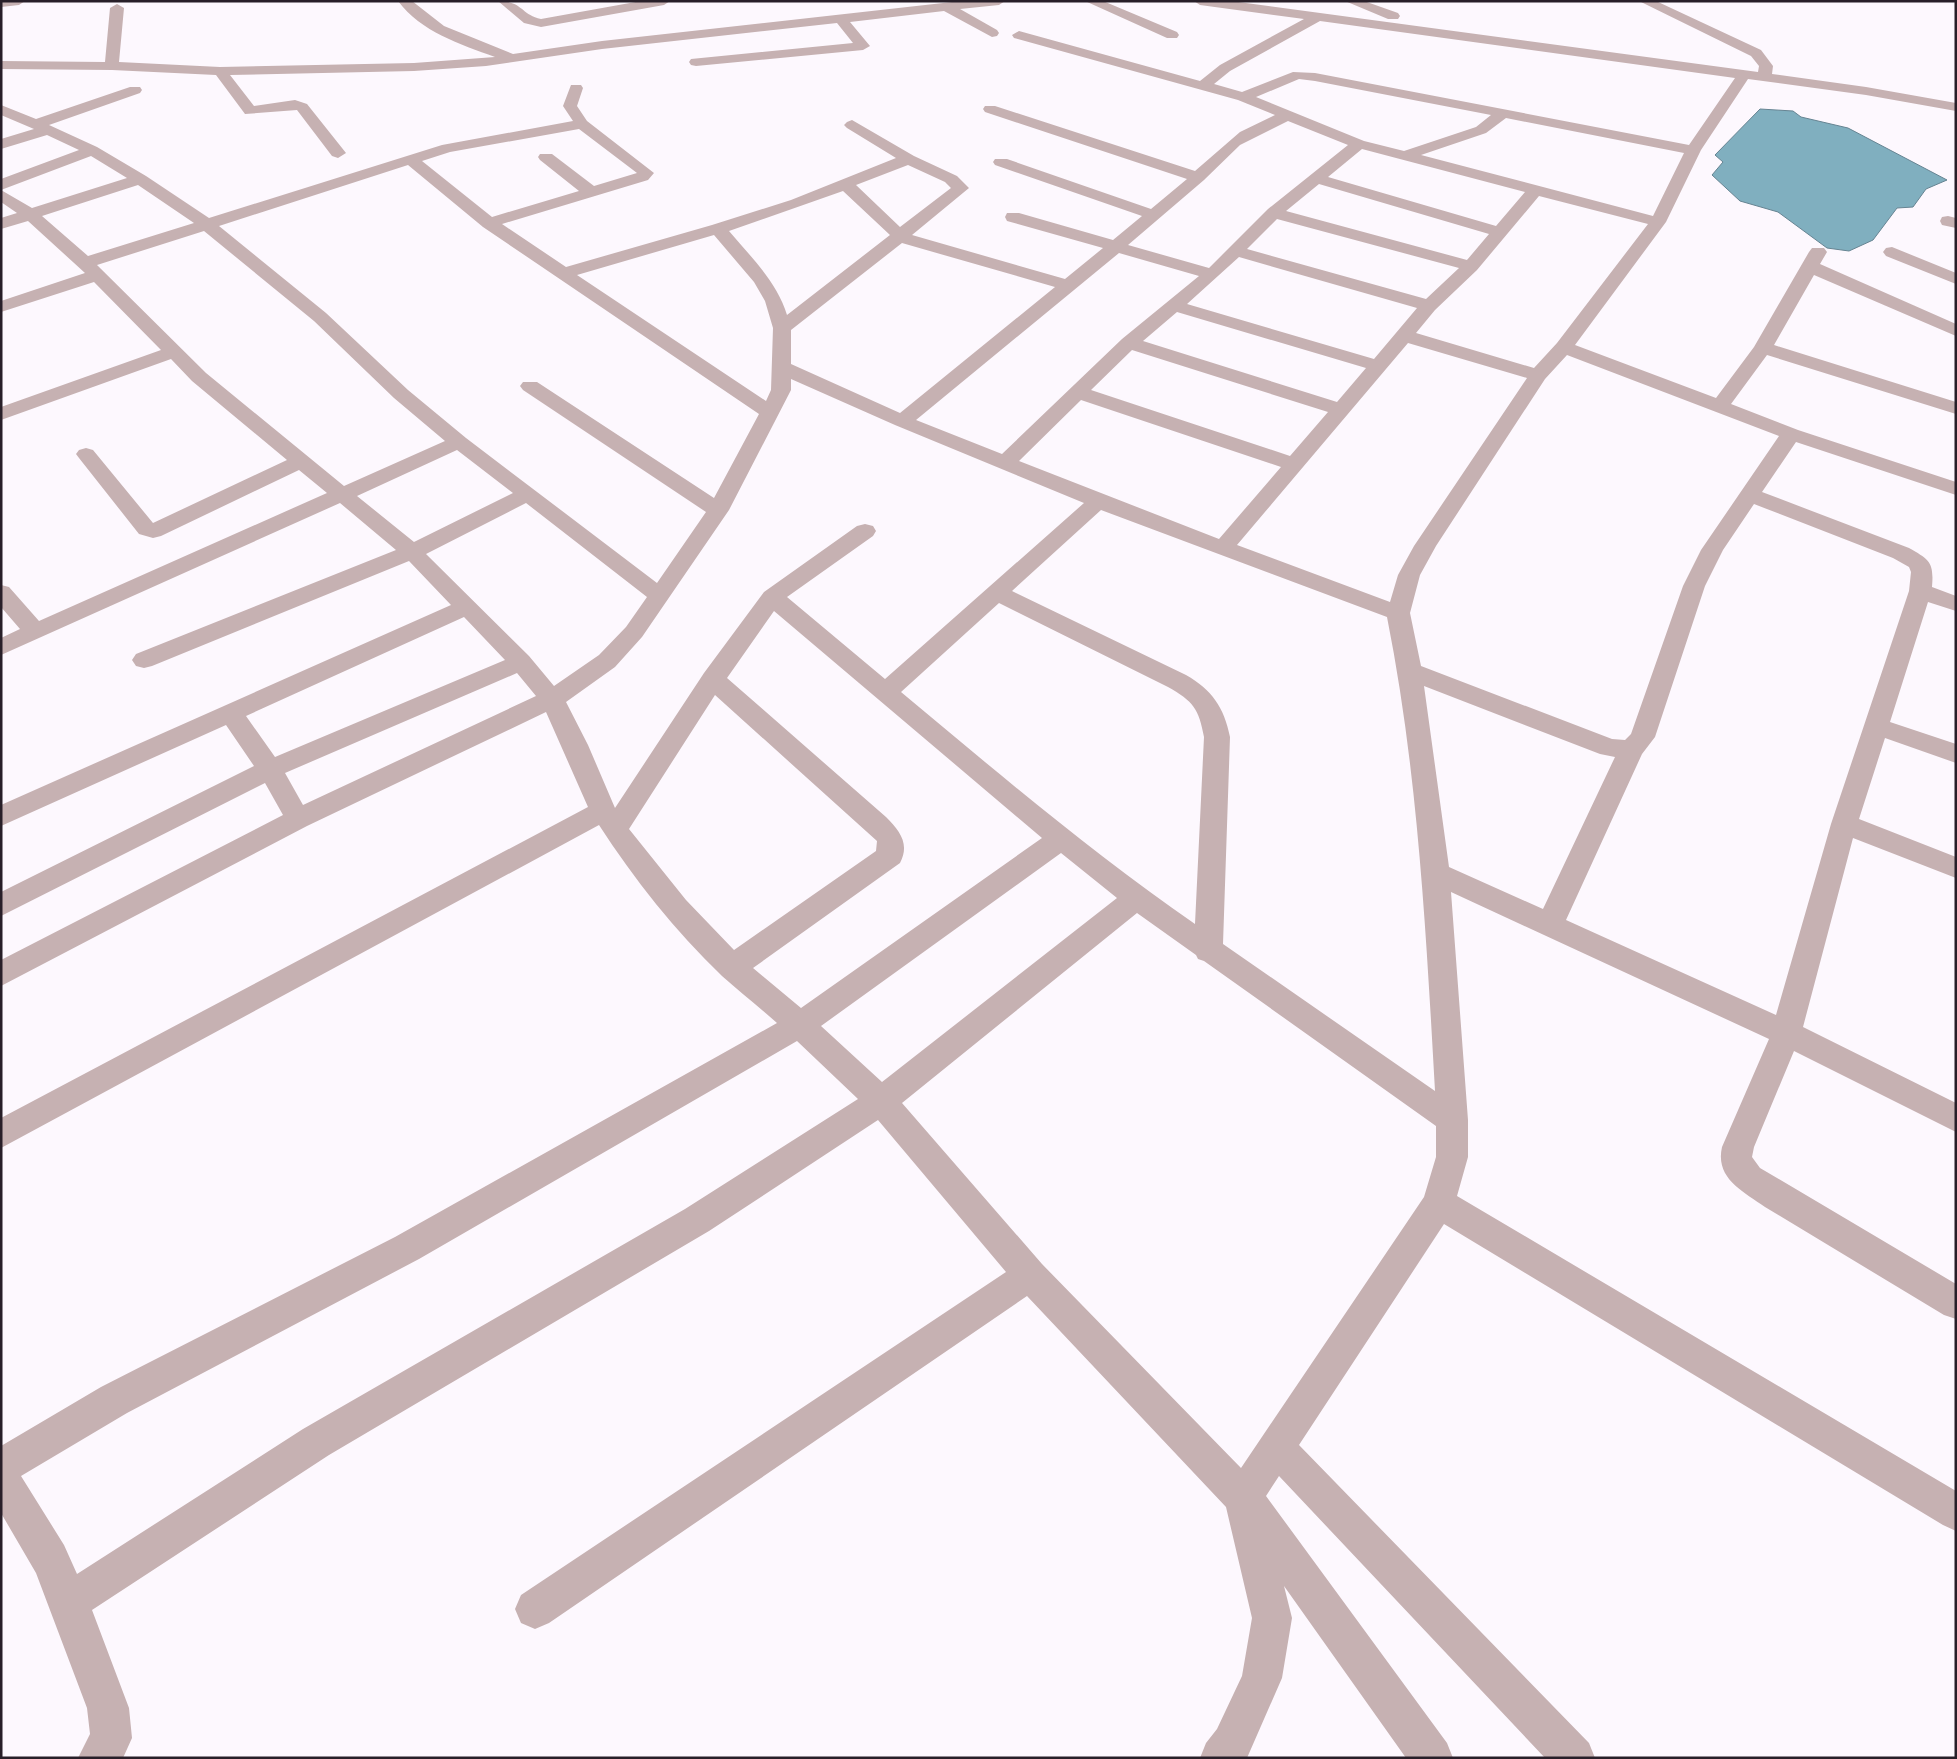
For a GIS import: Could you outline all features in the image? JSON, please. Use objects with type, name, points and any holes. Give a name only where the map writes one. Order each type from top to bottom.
[{"type":"street","points":[[1,3],[19,1]]},
{"type":"street","points":[[404,1],[414,14],[429,24],[512,58]]},
{"type":"street","points":[[504,1],[535,23],[664,1]]},
{"type":"street","points":[[1,65],[112,66],[220,71],[406,68],[512,58],[602,45],[999,1]]},
{"type":"street","points":[[1091,1],[1172,35]]},
{"type":"street","points":[[1200,1],[1866,91],[1956,107]]},
{"type":"street","points":[[1351,1],[1439,34]]},
{"type":"street","points":[[1221,1758],[1232,1744],[1262,1678],[1272,1618],[1242,1497],[1439,1203],[1452,1157],[1452,1120],[1436,873],[1410,671],[1398,614],[1409,575],[1425,546],[1538,375],[1564,347],[1658,222],[1693,150],[1754,76],[1766,66],[1756,54],[1645,1]]},
{"type":"street","points":[[947,7],[992,33]]},
{"type":"street","points":[[112,66],[117,8]]},
{"type":"street","points":[[574,16],[585,29]]},
{"type":"street","points":[[1204,85],[1225,68],[1318,18]]},
{"type":"street","points":[[696,62],[863,46],[841,19]]},
{"type":"street","points":[[1019,35],[1204,85],[1243,98],[1359,144],[1658,222]]},
{"type":"street","points":[[220,71],[250,111],[295,104],[302,107],[338,152]]},
{"type":"street","points":[[1243,98],[1298,75],[1693,150]]},
{"type":"street","points":[[489,222],[592,193],[642,177],[646,173],[582,124],[570,106],[576,88]]},
{"type":"street","points":[[1,144],[135,90]]},
{"type":"street","points":[[1,109],[92,150],[140,179],[206,224],[327,322],[401,394],[459,442],[660,596]]},
{"type":"street","points":[[990,109],[1198,177]]},
{"type":"street","points":[[1402,156],[1481,130],[1508,115]]},
{"type":"street","points":[[902,420],[1154,215],[1240,138],[1286,116]]},
{"type":"street","points":[[1,307],[206,224],[467,144],[582,124]]},
{"type":"street","points":[[782,328],[901,237],[961,188],[951,179],[908,159],[852,126]]},
{"type":"street","points":[[1005,463],[1129,343],[1212,274],[1274,213],[1359,144]]},
{"type":"street","points":[[1,184],[92,150]]},
{"type":"street","points":[[546,157],[592,193]]},
{"type":"street","points":[[564,273],[718,229],[846,185],[908,159]]},
{"type":"street","points":[[410,160],[489,222],[769,412]]},
{"type":"street","points":[[1000,162],[1154,215]]},
{"type":"street","points":[[1315,178],[1500,232]]},
{"type":"street","points":[[1,224],[140,179]]},
{"type":"street","points":[[846,185],[901,237],[1066,285]]},
{"type":"street","points":[[1223,548],[1429,306],[1471,266],[1535,190]]},
{"type":"street","points":[[1,195],[30,214],[91,269],[173,352],[412,552],[522,662],[552,699],[609,820],[629,850],[676,908],[732,967],[800,1025],[881,1101],[1030,1275],[1242,1497],[1432,1758]]},
{"type":"street","points":[[1274,213],[1471,266]]},
{"type":"street","points":[[1013,217],[1212,274]]},
{"type":"street","points":[[1,974],[298,819],[552,699],[607,661],[634,632],[718,510],[781,390],[783,368],[782,328],[774,301],[761,280],[718,229]]},
{"type":"street","points":[[1235,252],[1429,306]]},
{"type":"street","points":[[1892,252],[1956,279]]},
{"type":"street","points":[[1720,406],[1763,348],[1814,260],[1956,331]]},
{"type":"street","points":[[1175,306],[1379,366]]},
{"type":"street","points":[[1405,336],[1538,375]]},
{"type":"street","points":[[1129,343],[1340,409]]},
{"type":"street","points":[[1564,347],[1791,434],[1956,488]]},
{"type":"street","points":[[1763,348],[1955,407]]},
{"type":"street","points":[[1,414],[173,352]]},
{"type":"street","points":[[783,368],[902,420],[1098,501],[1398,614]]},
{"type":"street","points":[[530,386],[718,510]]},
{"type":"street","points":[[1077,392],[1293,464]]},
{"type":"street","points":[[1550,924],[1631,750],[1642,737],[1694,586],[1712,550],[1791,434]]},
{"type":"street","points":[[86,454],[150,531],[210,529],[344,494],[459,442]]},
{"type":"street","points":[[1,647],[35,631],[210,529],[301,461]]},
{"type":"street","points":[[144,660],[412,552],[528,494]]},
{"type":"street","points":[[1751,495],[1912,558],[1919,563],[1922,572],[1920,591],[1844,824],[1786,1033],[1738,1147],[1735,1161],[1749,1178],[1956,1304]]},
{"type":"street","points":[[887,691],[1098,501]]},
{"type":"street","points":[[1,1134],[609,820],[714,679],[772,596],[865,532]]},
{"type":"street","points":[[1920,591],[1956,604]]},
{"type":"street","points":[[1,592],[35,631]]},
{"type":"street","points":[[995,592],[1198,693],[1213,714],[1217,737],[1208,951]]},
{"type":"street","points":[[772,596],[1061,839],[1136,898],[1208,951],[1452,1120]]},
{"type":"street","points":[[1,816],[467,607]]},
{"type":"street","points":[[1,905],[270,769],[522,662]]},
{"type":"street","points":[[1410,671],[1609,748],[1631,750]]},
{"type":"street","points":[[714,679],[877,824],[890,838],[890,856],[732,967]]},
{"type":"street","points":[[231,713],[270,769],[298,819]]},
{"type":"street","points":[[1876,726],[1956,754]]},
{"type":"street","points":[[1844,824],[1956,868]]},
{"type":"street","points":[[1,1467],[114,1400],[407,1248],[800,1025],[1061,839]]},
{"type":"street","points":[[1436,873],[1786,1033],[1956,1118]]},
{"type":"street","points":[[69,1602],[316,1442],[697,1220],[796,1158],[881,1101],[1136,898]]},
{"type":"street","points":[[1439,1203],[1956,1512]]},
{"type":"street","points":[[535,1609],[1030,1275]]},
{"type":"street","points":[[1276,1447],[1574,1758]]},
{"type":"street","points":[[1,1477],[50,1559],[69,1602],[108,1708],[111,1738],[99,1758]]},
{"type":"water","points":[[1760,109],[1793,111],[1801,117],[1848,128],[1947,180],[1926,189],[1913,207],[1897,208],[1873,240],[1849,251],[1827,248],[1778,212],[1740,201],[1712,175],[1723,162],[1715,155]]}]
